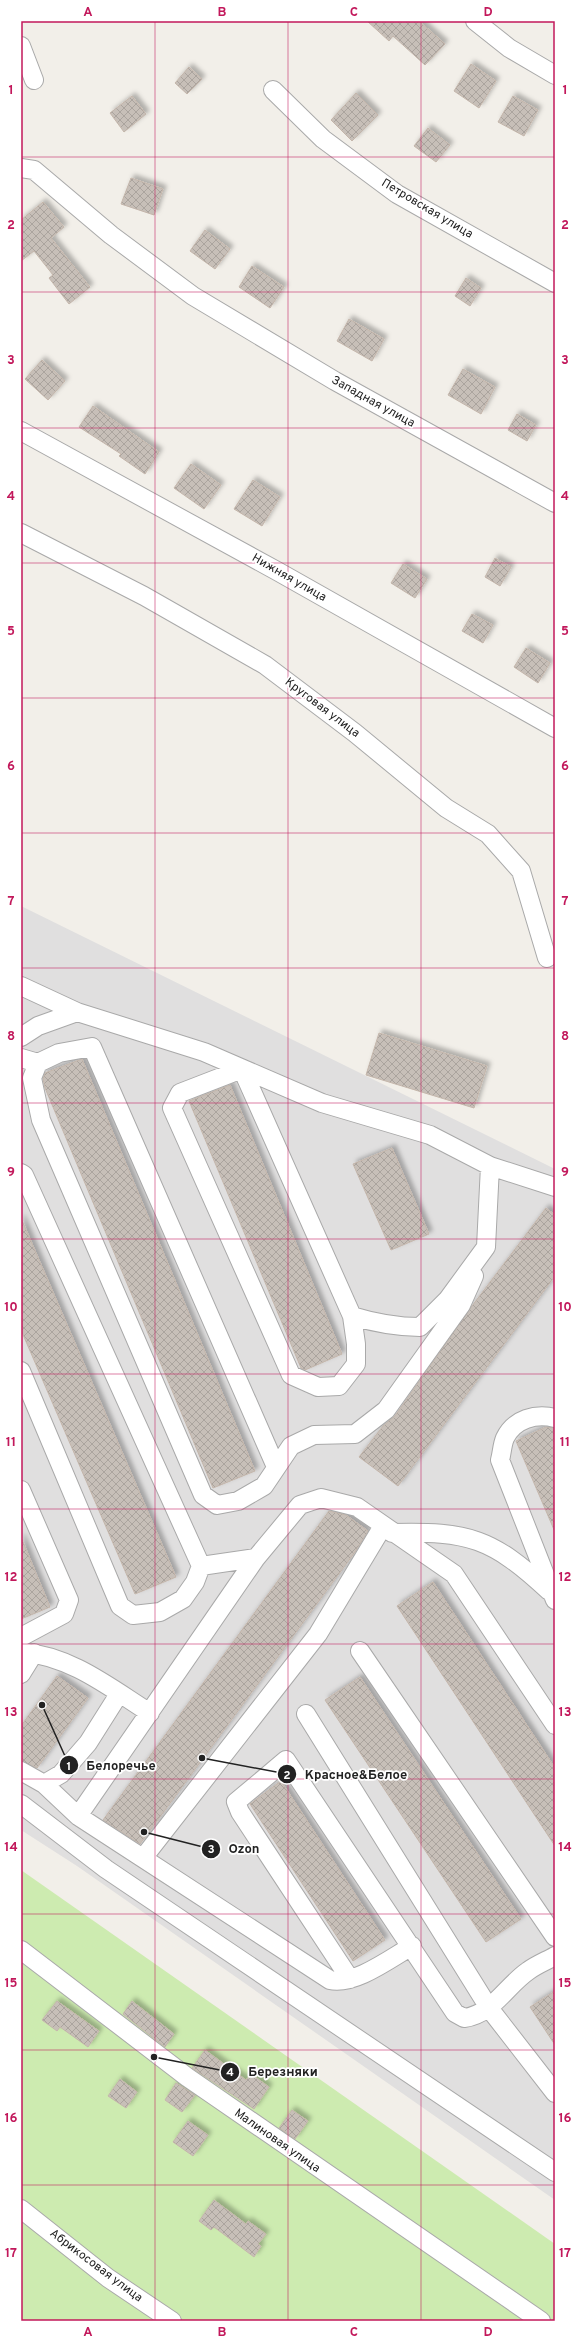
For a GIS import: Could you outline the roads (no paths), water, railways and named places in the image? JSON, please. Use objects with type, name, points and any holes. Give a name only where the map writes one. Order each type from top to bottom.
[{"type":"street","points":[[475,21],[510,48],[555,76]]},
{"type":"street","points":[[21,46],[34,80]]},
{"type":"street","name":"Петровская улица","points":[[273,90],[323,139],[397,194],[555,283]]},
{"type":"street","name":"Западная улица","points":[[21,168],[34,170],[111,234],[193,296],[335,381],[555,503]]},
{"type":"street","name":"Нижняя улица","points":[[21,431],[277,571],[555,728]]},
{"type":"street","name":"Круговая улица","points":[[21,533],[144,596],[265,665],[355,733],[446,808],[488,834],[521,871],[547,958]]},
{"type":"street","points":[[21,986],[77,1012],[204,1052],[322,1103],[430,1135],[490,1166],[555,1187]]},
{"type":"street","points":[[22,1035],[38,1026],[77,1012]]},
{"type":"street","points":[[21,1058],[38,1063],[59,1053],[92,1047],[276,1467]]},
{"type":"street","points":[[38,1063],[32,1078],[41,1120],[203,1495],[217,1505],[238,1501],[264,1486],[291,1446],[314,1435],[355,1434],[386,1410],[461,1305],[486,1247],[490,1166]]},
{"type":"street","points":[[242,1069],[352,1316],[356,1344],[356,1364],[339,1386],[318,1387],[292,1375],[172,1108],[180,1093],[242,1069]]},
{"type":"street","points":[[21,1173],[24,1175],[201,1566],[195,1582],[183,1599],[160,1612],[133,1615],[120,1606],[21,1371]]},
{"type":"street","points":[[352,1316],[373,1322],[401,1327],[420,1327],[448,1299],[486,1247]]},
{"type":"street","points":[[554,1597],[500,1460],[505,1438],[518,1422],[542,1414],[555,1418]]},
{"type":"street","points":[[21,1490],[69,1600],[64,1614],[21,1636]]},
{"type":"street","points":[[78,1816],[256,1558],[300,1505],[321,1498],[357,1507],[388,1530],[454,1574],[555,1725]]},
{"type":"street","points":[[388,1530],[436,1532],[471,1538],[495,1547],[554,1597]]},
{"type":"street","points":[[143,1858],[318,1634],[388,1530]]},
{"type":"street","points":[[201,1566],[256,1558]]},
{"type":"street","points":[[360,1651],[555,1937]]},
{"type":"street","points":[[21,1674],[28,1653],[66,1661],[150,1713]]},
{"type":"street","points":[[44,1784],[61,1774],[84,1748],[119,1694]]},
{"type":"street","points":[[306,1714],[489,2008],[555,2093]]},
{"type":"street","points":[[350,1979],[240,1812],[236,1802],[286,1760],[412,1946],[455,2013],[464,2018],[472,2017],[489,2008],[527,1971],[555,1956]]},
{"type":"street","points":[[21,1771],[44,1784],[78,1816],[330,1980],[339,1982],[350,1979],[382,1964],[412,1946]]},
{"type":"street","points":[[21,1804],[106,1869],[555,2172]]},
{"type":"street","name":"Малиновая улица","points":[[21,1950],[187,2077],[542,2321]]},
{"type":"street","name":"Абрикосовая улица","points":[[21,2210],[108,2278],[172,2321]]},
{"type":"place","name":"Белоречье","points":[[42,1705]]},
{"type":"place","name":"Красное&Белое","points":[[202,1758]]},
{"type":"place","name":"Ozon","points":[[144,1832]]},
{"type":"place","name":"Березняки","points":[[154,2057]]}]
